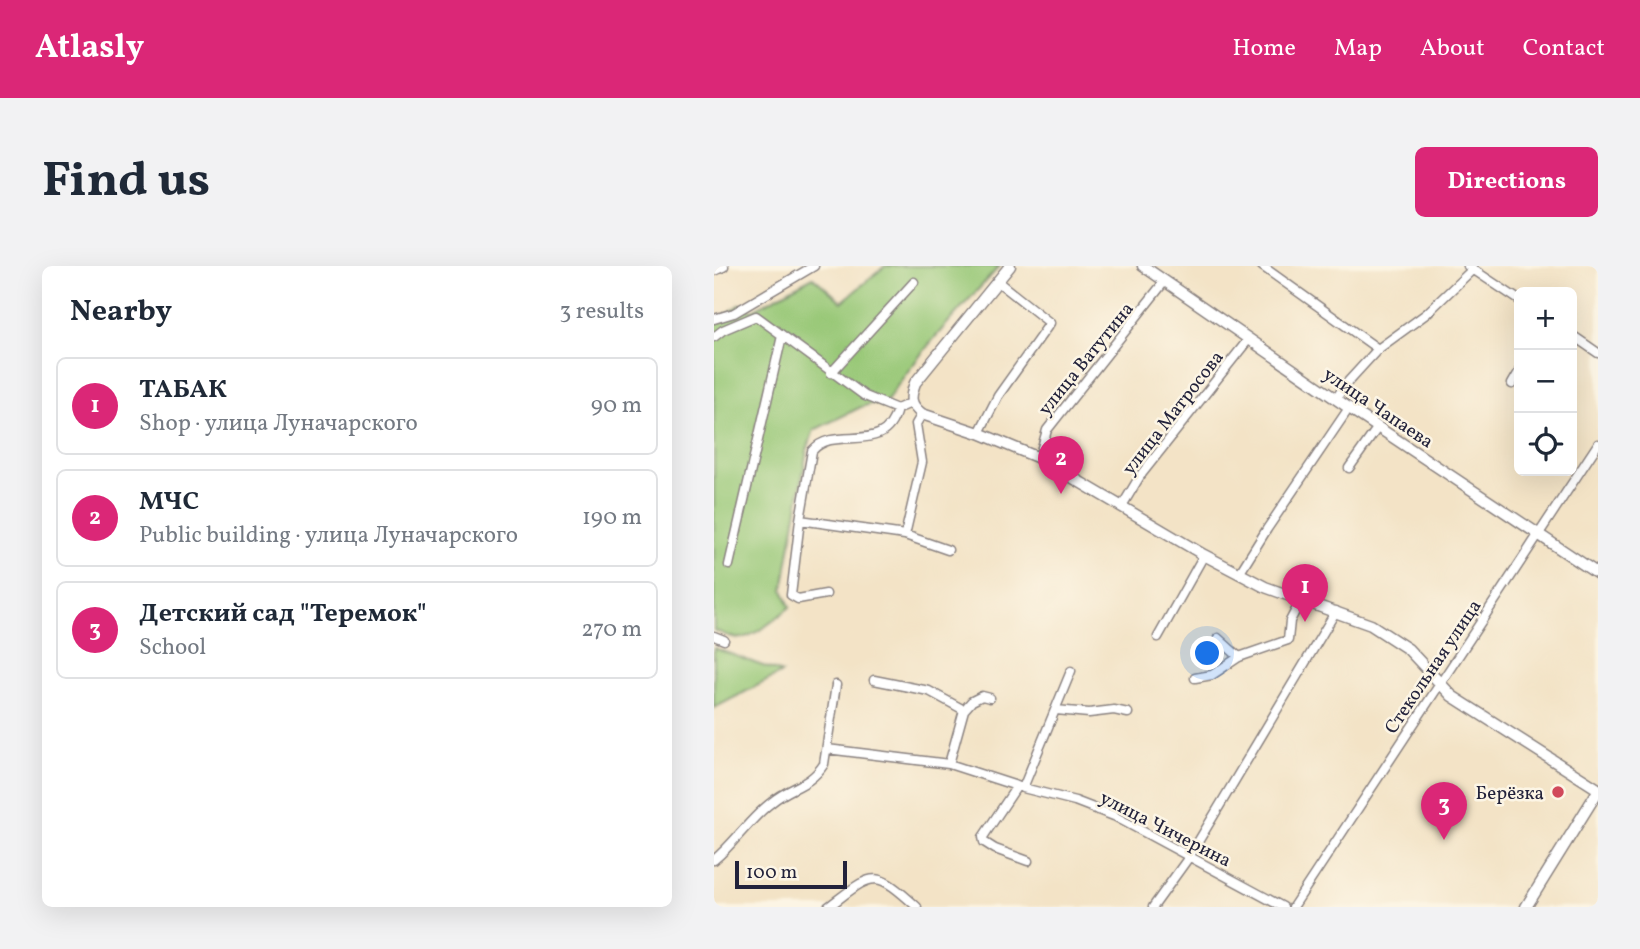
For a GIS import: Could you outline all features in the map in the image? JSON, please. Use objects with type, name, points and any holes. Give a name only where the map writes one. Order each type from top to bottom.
[{"type":"main road","points":[[714,270],[723,266]]},
{"type":"main road","points":[[1010,266],[915,383],[910,395],[911,403],[922,414],[979,433],[1040,458],[1204,555],[1265,587],[1371,625],[1408,649],[1439,683],[1467,705],[1598,790],[1526,907]]},
{"type":"main road","name":"улица Чапаева","points":[[1143,266],[1248,340],[1598,574]]},
{"type":"main road","points":[[1533,907],[1598,802]]},
{"type":"street","points":[[714,320],[734,313],[814,266]]},
{"type":"street","points":[[1262,266],[1378,349]]},
{"type":"street","points":[[1336,399],[1350,379],[1378,349],[1426,314],[1470,268],[1514,297]]},
{"type":"street","points":[[979,433],[998,396],[1050,323],[997,281]]},
{"type":"street","points":[[831,373],[914,282]]},
{"type":"street","name":"улица Ватутина","points":[[1040,458],[1047,430],[1164,282]]},
{"type":"street","points":[[714,337],[723,330],[756,316],[865,396],[897,409]]},
{"type":"street","points":[[729,565],[782,336]]},
{"type":"street","points":[[1577,338],[1598,353]]},
{"type":"street","name":"улица Матросова","points":[[1122,506],[1140,477],[1248,340]]},
{"type":"street","points":[[826,594],[798,599],[791,594],[812,451],[815,447],[841,439],[877,436],[890,424],[897,409],[911,403]]},
{"type":"street","points":[[1239,574],[1349,408]]},
{"type":"street","points":[[905,536],[922,462],[916,424],[922,414]]},
{"type":"street","points":[[1349,468],[1378,427]]},
{"type":"street","name":"Стекольная улица","points":[[1293,907],[1598,444]]},
{"type":"street","points":[[800,520],[905,536],[948,550]]},
{"type":"street","points":[[1158,637],[1204,555]]},
{"type":"street","points":[[1195,678],[1212,675],[1239,657],[1289,640],[1290,621],[1301,600]]},
{"type":"street","points":[[1153,907],[1189,857],[1336,611]]},
{"type":"street","points":[[714,636],[724,640]]},
{"type":"street","points":[[1218,638],[1239,657]]},
{"type":"street","points":[[1028,860],[995,849],[984,842],[983,837],[1020,787],[1071,671]]},
{"type":"street","points":[[874,680],[929,691],[964,710]]},
{"type":"street","points":[[714,860],[772,801],[800,787],[817,774],[824,764],[836,685]]},
{"type":"street","points":[[949,764],[964,710],[982,695],[990,698]]},
{"type":"street","points":[[1056,710],[1089,713],[1114,710],[1128,713]]},
{"type":"street","name":"улица Чичерина","points":[[827,749],[949,764],[1075,801],[1114,816],[1283,907]]},
{"type":"street","points":[[828,907],[860,884],[872,879],[891,882],[918,907]]},
{"type":"green space","points":[[885,266],[1000,266],[923,351],[883,407],[874,403],[861,407],[814,430],[807,450],[783,590],[790,607],[749,636],[736,638],[714,630],[714,323],[740,304],[751,311],[813,277],[842,302]]},
{"type":"green space","points":[[714,648],[782,673],[714,708]]},
{"type":"place","name":"МЧС","points":[[1061,494]]},
{"type":"place","name":"ТАБАК","points":[[1305,622]]},
{"type":"place","name":"Берёзка","points":[[1558,792]]},
{"type":"place","name":"Детский сад \"Теремок\"","points":[[1444,840]]}]
